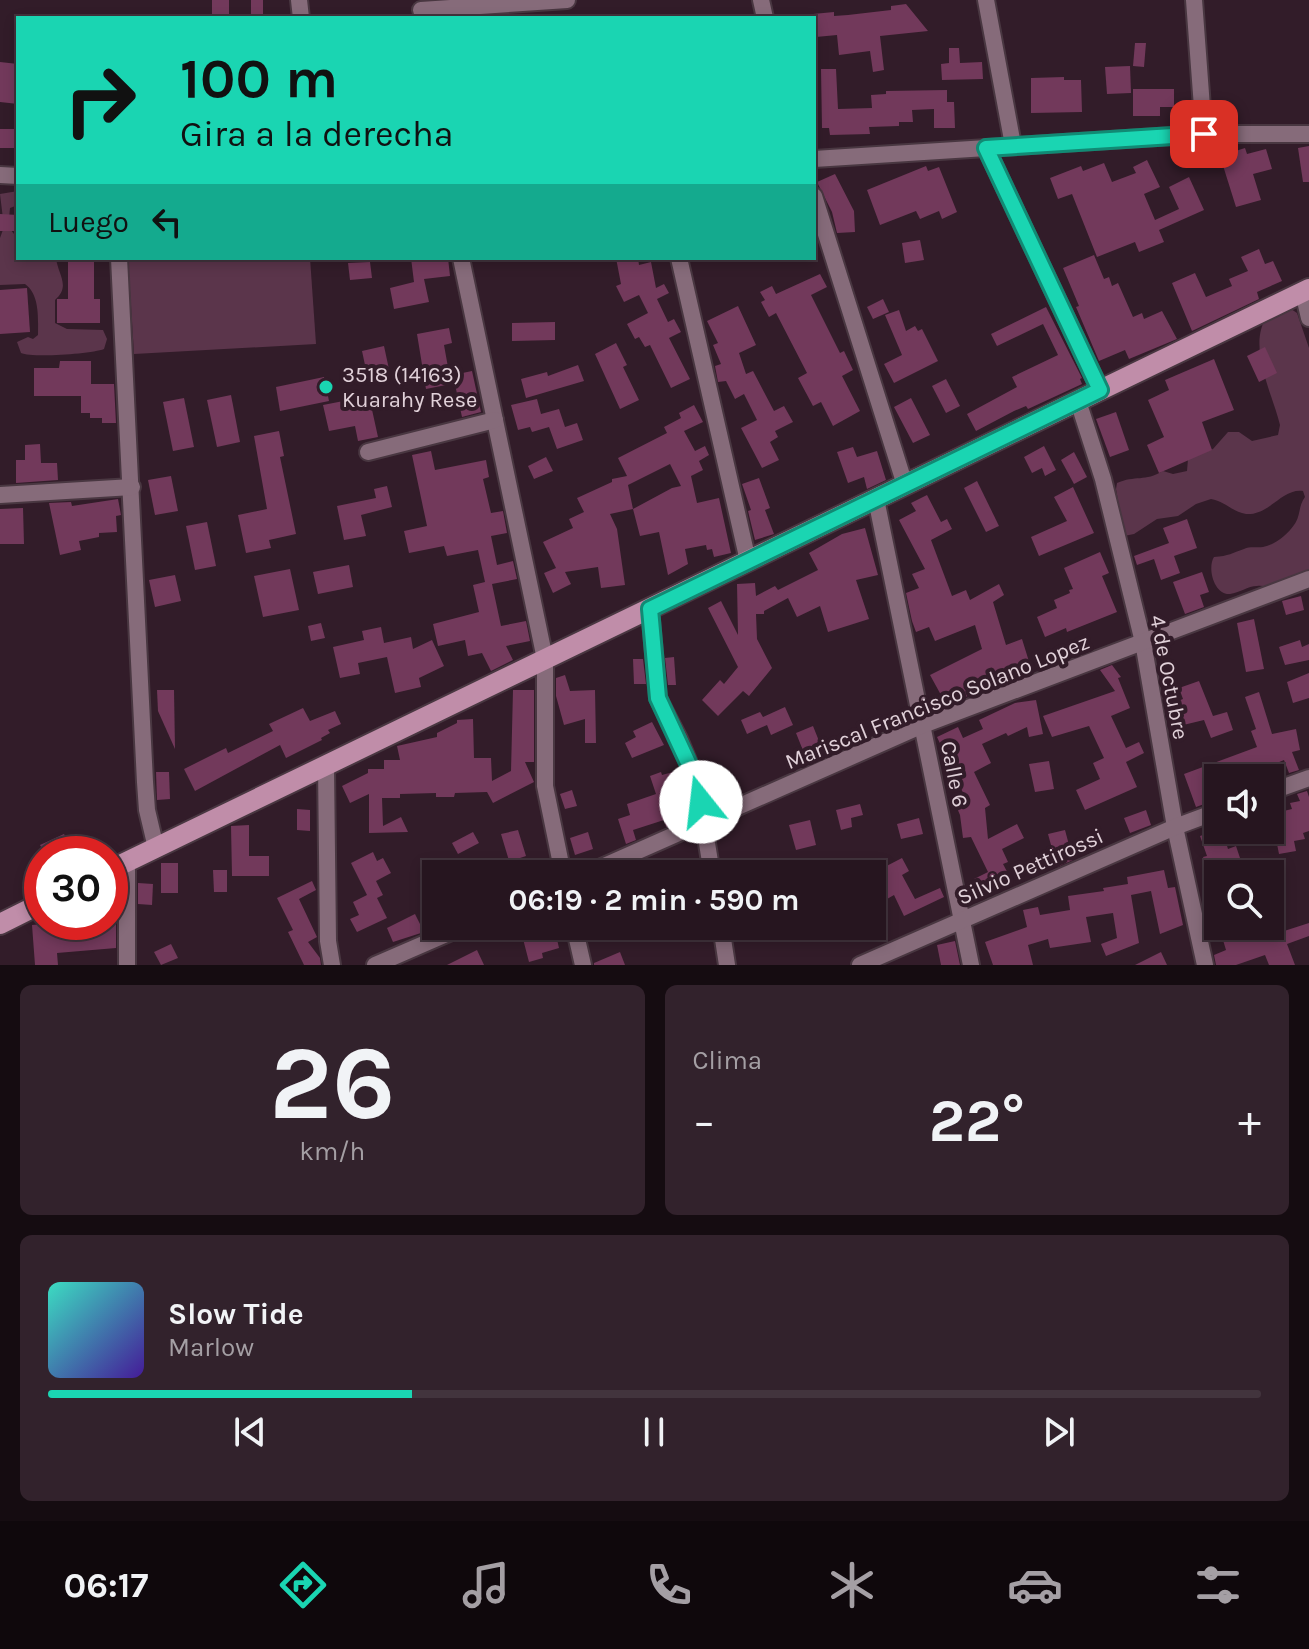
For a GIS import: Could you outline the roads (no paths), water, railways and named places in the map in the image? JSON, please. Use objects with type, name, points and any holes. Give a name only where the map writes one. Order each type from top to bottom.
[{"type":"main road","points":[[128,861],[1306,290]]},
{"type":"main road","points":[[0,924],[24,912]]},
{"type":"street","points":[[421,9],[567,0]]},
{"type":"street","points":[[986,0],[1013,145]]},
{"type":"street","points":[[1194,0],[1204,134]]},
{"type":"street","points":[[816,159],[1204,134],[1309,134]]},
{"type":"street","points":[[986,148],[1100,390]]},
{"type":"street","points":[[816,202],[905,485]]},
{"type":"street","points":[[119,260],[145,782],[147,810],[156,848]]},
{"type":"street","points":[[461,260],[545,659],[545,786],[560,860]]},
{"type":"street","points":[[679,260],[748,561]]},
{"type":"street","points":[[1306,290],[1309,318]]},
{"type":"street","name":"4 de Octubre","points":[[1078,401],[1103,479],[1143,642],[1175,827],[1205,965]]},
{"type":"street","points":[[368,452],[495,420]]},
{"type":"street","points":[[0,495],[132,487]]},
{"type":"street","name":"Calle 6","points":[[876,499],[971,965]]},
{"type":"street","name":"Mariscal Francisco Solano Lopez","points":[[618,860],[923,725],[1309,579]]},
{"type":"street","points":[[650,609],[658,698],[697,782],[710,860]]},
{"type":"street","points":[[326,766],[328,941],[332,965]]},
{"type":"street","points":[[1284,787],[1309,778]]},
{"type":"street","name":"Silvio Pettirossi","points":[[860,965],[1204,816]]},
{"type":"street","points":[[125,940],[127,965]]},
{"type":"street","points":[[375,965],[433,940]]},
{"type":"street","points":[[577,940],[583,965]]},
{"type":"street","points":[[723,940],[727,965]]},
{"type":"place","name":"3518 (14163) Kuarahy Rese","points":[[326,387]]}]
